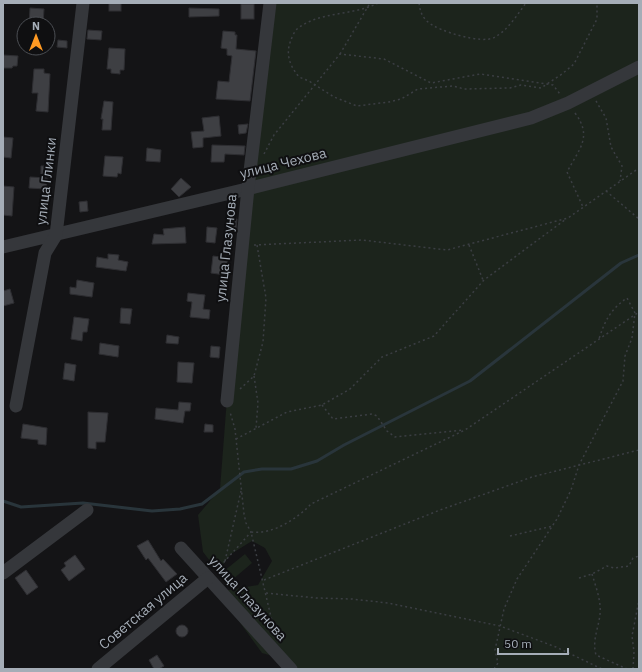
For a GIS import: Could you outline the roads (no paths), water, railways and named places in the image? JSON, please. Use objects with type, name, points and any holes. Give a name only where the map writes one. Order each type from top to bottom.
[{"type":"street","name":"улица Глинки","points":[[16,406],[45,253],[56,235],[83,3]]},
{"type":"street","name":"улица Глазунова","points":[[227,401],[248,188],[270,3]]},
{"type":"street","name":"улица Чехова","points":[[3,247],[531,118],[568,103],[639,67]]},
{"type":"street","points":[[3,573],[87,510]]},
{"type":"street","name":"улица Глазунова","points":[[181,548],[291,669]]},
{"type":"street","name":"Советская улица","points":[[98,669],[208,578]]},
{"type":"waterway","points":[[3,501],[21,507],[83,503],[152,511],[180,509],[202,504],[244,472],[262,469],[291,469],[317,461],[344,445],[470,381],[621,263],[639,255]]}]
